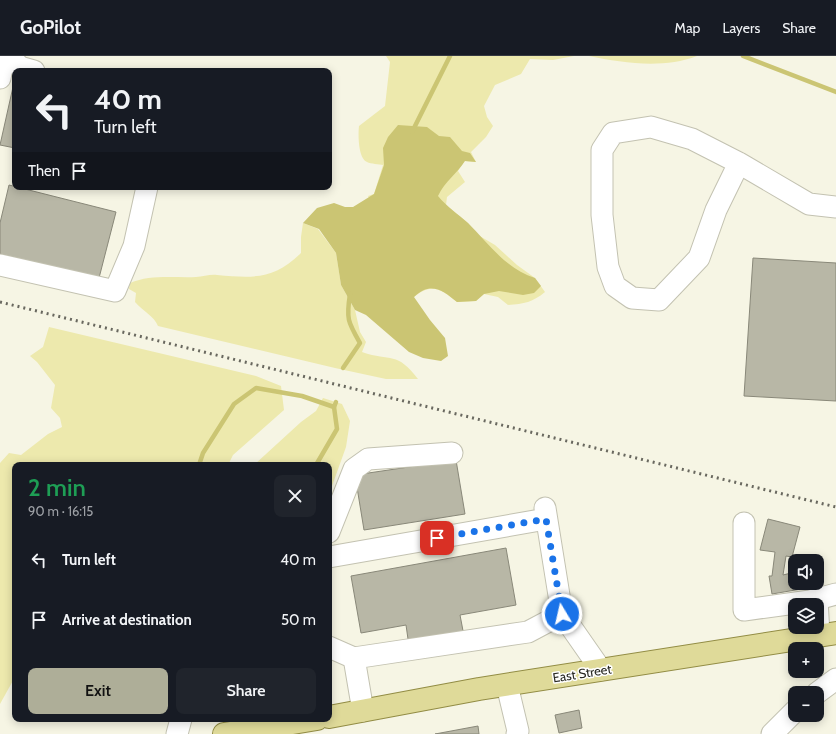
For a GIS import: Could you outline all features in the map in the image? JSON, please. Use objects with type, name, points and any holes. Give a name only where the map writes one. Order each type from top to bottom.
[{"type":"main road","name":"East Street","points":[[332,716],[507,685],[828,634]]},
{"type":"main road","points":[[224,734],[298,722]]},
{"type":"street","points":[[0,78],[4,56]]},
{"type":"street","points":[[9,56],[20,66],[26,68]]},
{"type":"street","points":[[739,163],[716,210],[700,258],[659,300],[632,298],[615,286],[608,267],[602,215],[602,150],[613,133],[651,127],[692,139],[739,163],[809,204],[836,207]]},
{"type":"street","points":[[0,265],[115,291],[134,246],[146,190]]},
{"type":"street","points":[[332,524],[354,469],[368,459],[452,453]]},
{"type":"street","points":[[332,556],[546,514],[562,614],[601,670]]},
{"type":"street","points":[[744,523],[744,610],[826,596],[828,634]]},
{"type":"street","points":[[332,647],[354,658],[528,632],[562,614]]},
{"type":"street","points":[[354,658],[362,711]]},
{"type":"street","points":[[824,688],[836,679]]},
{"type":"street","points":[[507,685],[518,731],[517,734]]},
{"type":"street","points":[[772,734],[788,717]]},
{"type":"street","points":[[177,734],[180,722]]},
{"type":"shaded area","points":[[386,56],[574,56],[553,60],[530,59],[521,74],[495,85],[484,106],[487,117],[493,126],[486,137],[471,152],[476,162],[464,161],[458,171],[465,182],[447,197],[446,205],[468,223],[478,235],[495,245],[517,265],[535,278],[545,292],[536,298],[524,303],[508,305],[498,297],[484,294],[476,301],[457,302],[437,289],[420,292],[414,297],[368,196],[374,194],[383,165],[369,163],[364,160],[359,146],[359,126],[385,106],[390,62]]},
{"type":"shaded area","points":[[589,56],[697,56],[671,62],[643,64]]},
{"type":"shaded area","points":[[398,125],[427,127],[439,136],[450,137],[462,151],[470,153],[476,162],[465,161],[444,186],[438,196],[468,223],[498,255],[515,269],[535,278],[541,286],[534,293],[523,295],[499,291],[484,294],[476,301],[457,302],[447,294],[436,289],[431,288],[420,292],[414,297],[445,338],[448,356],[441,361],[423,358],[409,352],[366,315],[355,310],[341,285],[336,253],[319,229],[303,223],[317,208],[334,203],[345,207],[353,207],[374,194],[384,165],[383,148],[388,137]]},
{"type":"shaded area","points":[[303,223],[318,229],[336,253],[341,285],[355,310],[360,332],[366,342],[362,352],[399,361],[411,370],[418,379],[386,379],[158,326],[151,316],[135,302],[136,293],[129,289],[130,283],[154,277],[196,277],[214,275],[242,277],[272,273],[291,262],[301,253]]},
{"type":"shaded area","points":[[49,327],[256,376],[281,386],[284,410],[233,455],[230,462],[12,462],[12,682],[0,704],[0,463],[9,453],[21,455],[48,434],[62,427],[60,418],[51,408],[55,385],[37,362],[30,356],[43,347]]},
{"type":"shaded area","points":[[323,398],[342,404],[350,421],[346,447],[332,486],[332,462],[257,462],[301,422],[316,411]]},
{"type":"building","points":[[12,91],[12,147],[0,145]]},
{"type":"building","points":[[9,185],[12,186],[12,190],[29,190],[116,212],[99,278],[0,254],[0,223]]},
{"type":"building","points":[[753,258],[836,263],[836,401],[744,396]]},
{"type":"building","points":[[456,460],[465,514],[364,530],[355,475]]},
{"type":"building","points":[[768,519],[800,527],[793,554],[788,554],[788,556],[786,556],[783,575],[788,574],[788,590],[795,590],[772,594],[769,576],[772,576],[775,552],[760,550]]},
{"type":"building","points":[[506,548],[516,605],[460,615],[464,636],[409,646],[406,625],[361,633],[351,576]]},
{"type":"building","points":[[579,710],[582,728],[559,733],[555,715]]},
{"type":"building","points":[[478,726],[479,734],[435,734]]},
{"type":"waterway","points":[[412,132],[450,56]]},
{"type":"waterway","points":[[743,56],[836,92]]},
{"type":"waterway","points":[[343,368],[360,343],[349,320],[348,309],[350,294]]},
{"type":"waterway","points":[[200,462],[203,453],[234,404],[256,388],[302,396],[334,407]]},
{"type":"waterway","points":[[318,462],[337,429],[334,407],[336,402]]},
{"type":"railway","points":[[0,302],[836,507]]},
{"type":"route","points":[[437,538],[546,519],[562,614]]}]
